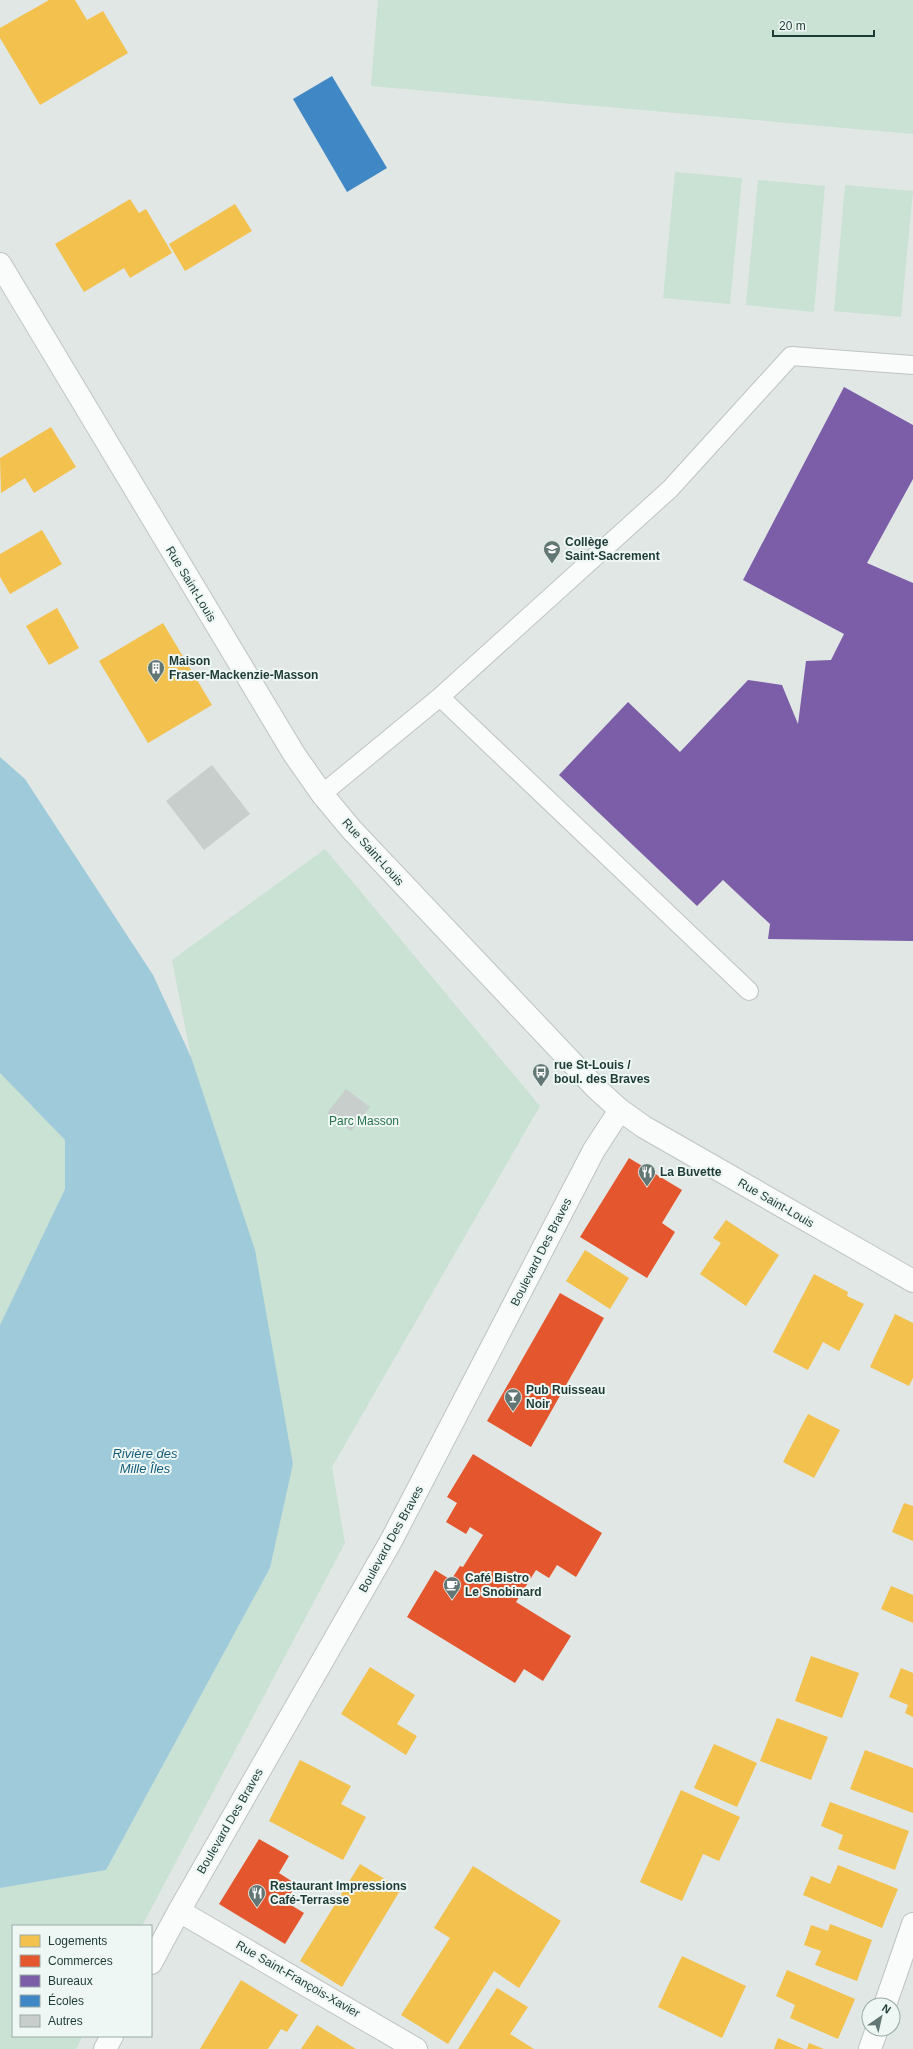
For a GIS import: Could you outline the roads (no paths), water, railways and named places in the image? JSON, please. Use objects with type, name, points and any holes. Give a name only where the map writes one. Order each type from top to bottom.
[{"type":"main road","name":"Rue Saint-Louis","points":[[0,264],[274,720],[322,794],[351,829],[597,1089],[620,1110],[644,1127],[913,1281]]},
{"type":"main road","name":"Boulevard Des Braves","points":[[152,1961],[179,1911],[391,1541],[594,1150],[620,1110]]},
{"type":"main road","name":"Rue Saint-François-Xavier","points":[[179,1911],[416,2049]]},
{"type":"main road","points":[[888,1997],[913,1924]]},
{"type":"main road","points":[[105,2049],[111,2037]]},
{"type":"main road","points":[[870,2049],[874,2037]]},
{"type":"lane","points":[[322,794],[440,697],[670,489],[791,356],[913,365]]},
{"type":"lane","points":[[440,697],[749,991]]},
{"type":"water","name":"Rivière des Mille Îles","points":[[0,757],[25,779],[153,975],[191,1057],[255,1250],[293,1464],[270,1568],[106,1870],[0,1888],[0,1325],[65,1189],[65,1140],[0,1073]]},
{"type":"place","name":"Collège Saint-Sacrement","points":[[552,564]]},
{"type":"place","name":"Maison Fraser-Mackenzie-Masson","points":[[156,683]]},
{"type":"place","name":"rue St-Louis / boul. des Braves","points":[[541,1087]]},
{"type":"place","name":"La Buvette","points":[[647,1187]]},
{"type":"place","name":"Pub Ruisseau Noir","points":[[513,1412]]},
{"type":"place","name":"Café Bistro Le Snobinard","points":[[452,1600]]},
{"type":"place","name":"Restaurant Impressions Café-Terrasse","points":[[257,1908]]},
{"type":"park label","name":"Parc Masson","points":[[364,1121]]}]
